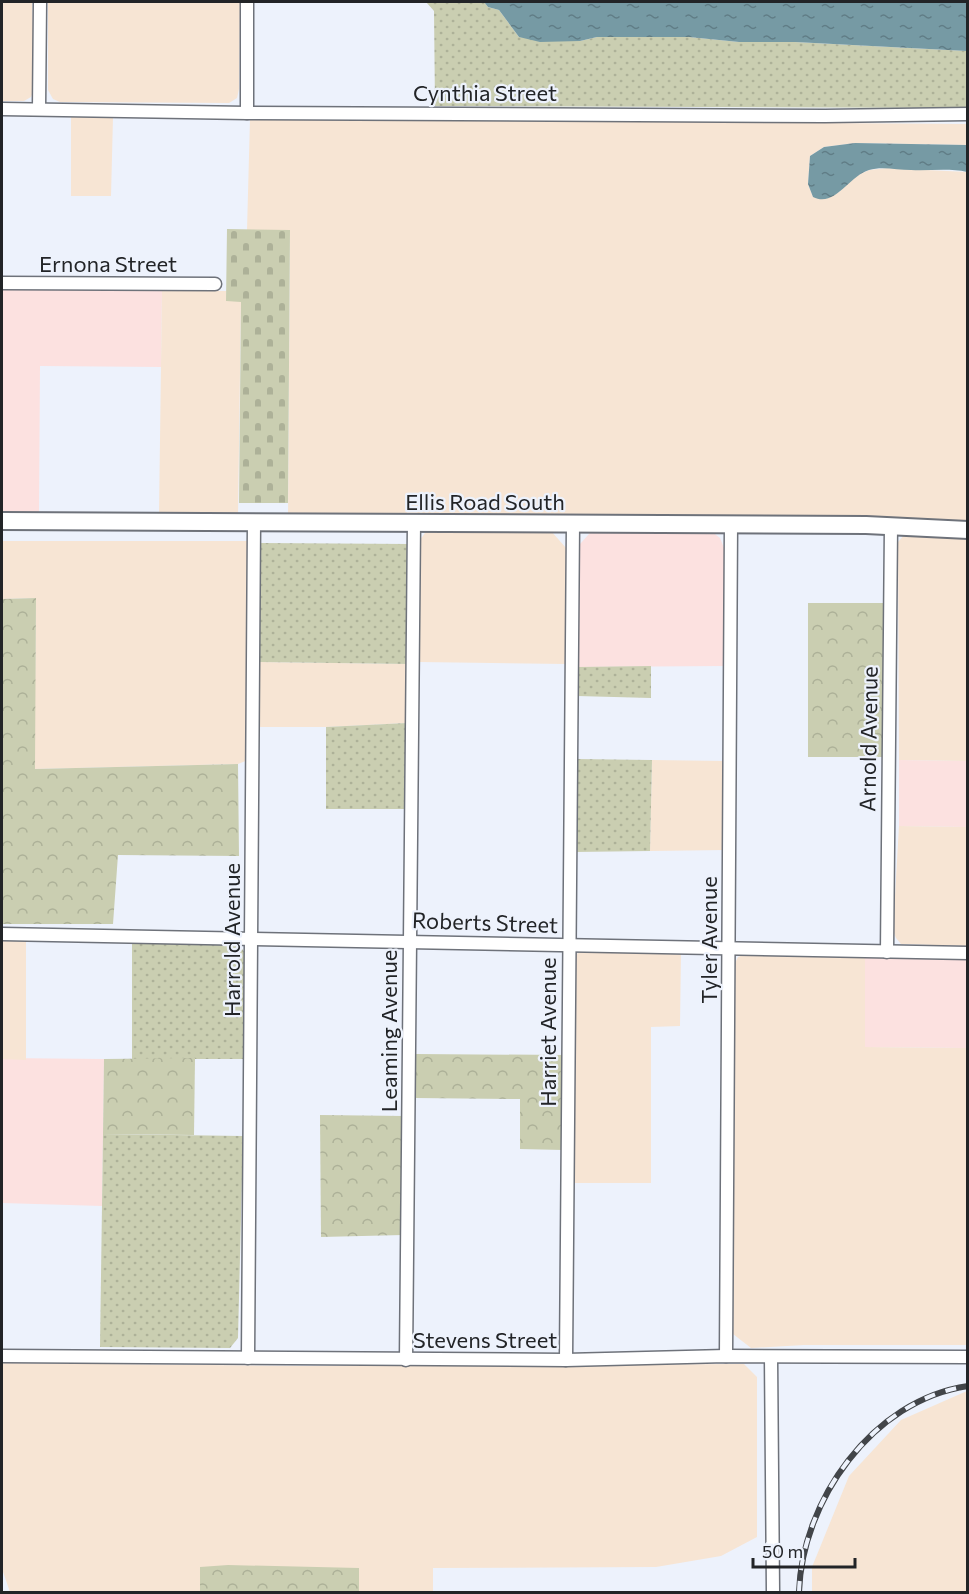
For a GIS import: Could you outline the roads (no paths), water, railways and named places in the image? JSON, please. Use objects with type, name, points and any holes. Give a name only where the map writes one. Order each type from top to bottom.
[{"type":"street","points":[[39,109],[40,2]]},
{"type":"street","points":[[247,2],[247,113]]},
{"type":"street","name":"Cynthia Street","points":[[2,109],[247,113],[825,116],[968,114]]},
{"type":"street","name":"Ernona Street","points":[[2,283],[215,284]]},
{"type":"street","name":"Ellis Road South","points":[[2,521],[731,524],[891,526],[968,530]]},
{"type":"street","name":"Harrold Avenue","points":[[248,1358],[254,523]]},
{"type":"street","name":"Leaming Avenue","points":[[406,1360],[414,523]]},
{"type":"street","name":"Harriet Avenue","points":[[566,1360],[573,524]]},
{"type":"street","name":"Tyler Avenue","points":[[726,1356],[731,524]]},
{"type":"street","name":"Arnold Avenue","points":[[887,952],[891,526]]},
{"type":"street","name":"Roberts Street","points":[[2,933],[968,953]]},
{"type":"street","name":"Stevens Street","points":[[2,1356],[406,1360],[566,1360],[726,1356],[968,1357]]},
{"type":"street","points":[[771,1357],[773,1593]]},
{"type":"water","points":[[484,2],[967,2],[967,51],[795,42],[739,42],[689,37],[597,37],[580,41],[540,42],[519,37],[499,10],[488,7]]},
{"type":"water","points":[[855,143],[967,145],[967,172],[874,169],[862,173],[835,195],[821,199],[813,197],[808,184],[810,156],[824,147]]},
{"type":"railway","points":[[799,1592],[803,1558],[813,1523],[828,1491],[849,1460],[873,1433],[902,1411],[933,1395],[968,1386]]}]
